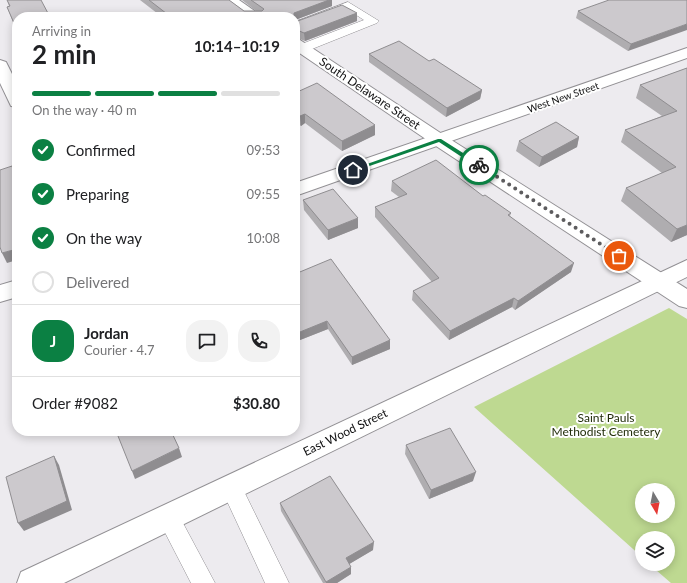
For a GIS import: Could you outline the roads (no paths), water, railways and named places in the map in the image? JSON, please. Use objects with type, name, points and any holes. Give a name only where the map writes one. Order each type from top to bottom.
[{"type":"street","points":[[229,0],[248,12]]},
{"type":"street","name":"South Delaware Street","points":[[300,46],[439,140],[687,300]]},
{"type":"street","name":"West New Street","points":[[300,188],[687,53]]},
{"type":"street","points":[[0,65],[12,91]]},
{"type":"street","name":"East Wood Street","points":[[32,583],[657,281],[687,268]]},
{"type":"street","points":[[0,294],[12,290]]},
{"type":"lane","points":[[300,24],[348,5],[373,21],[300,45]]},
{"type":"lane","points":[[231,486],[277,583]]},
{"type":"lane","points":[[168,517],[203,583]]},
{"type":"park label","name":"Saint Pauls Methodist Cemetery","points":[[606,424]]}]
